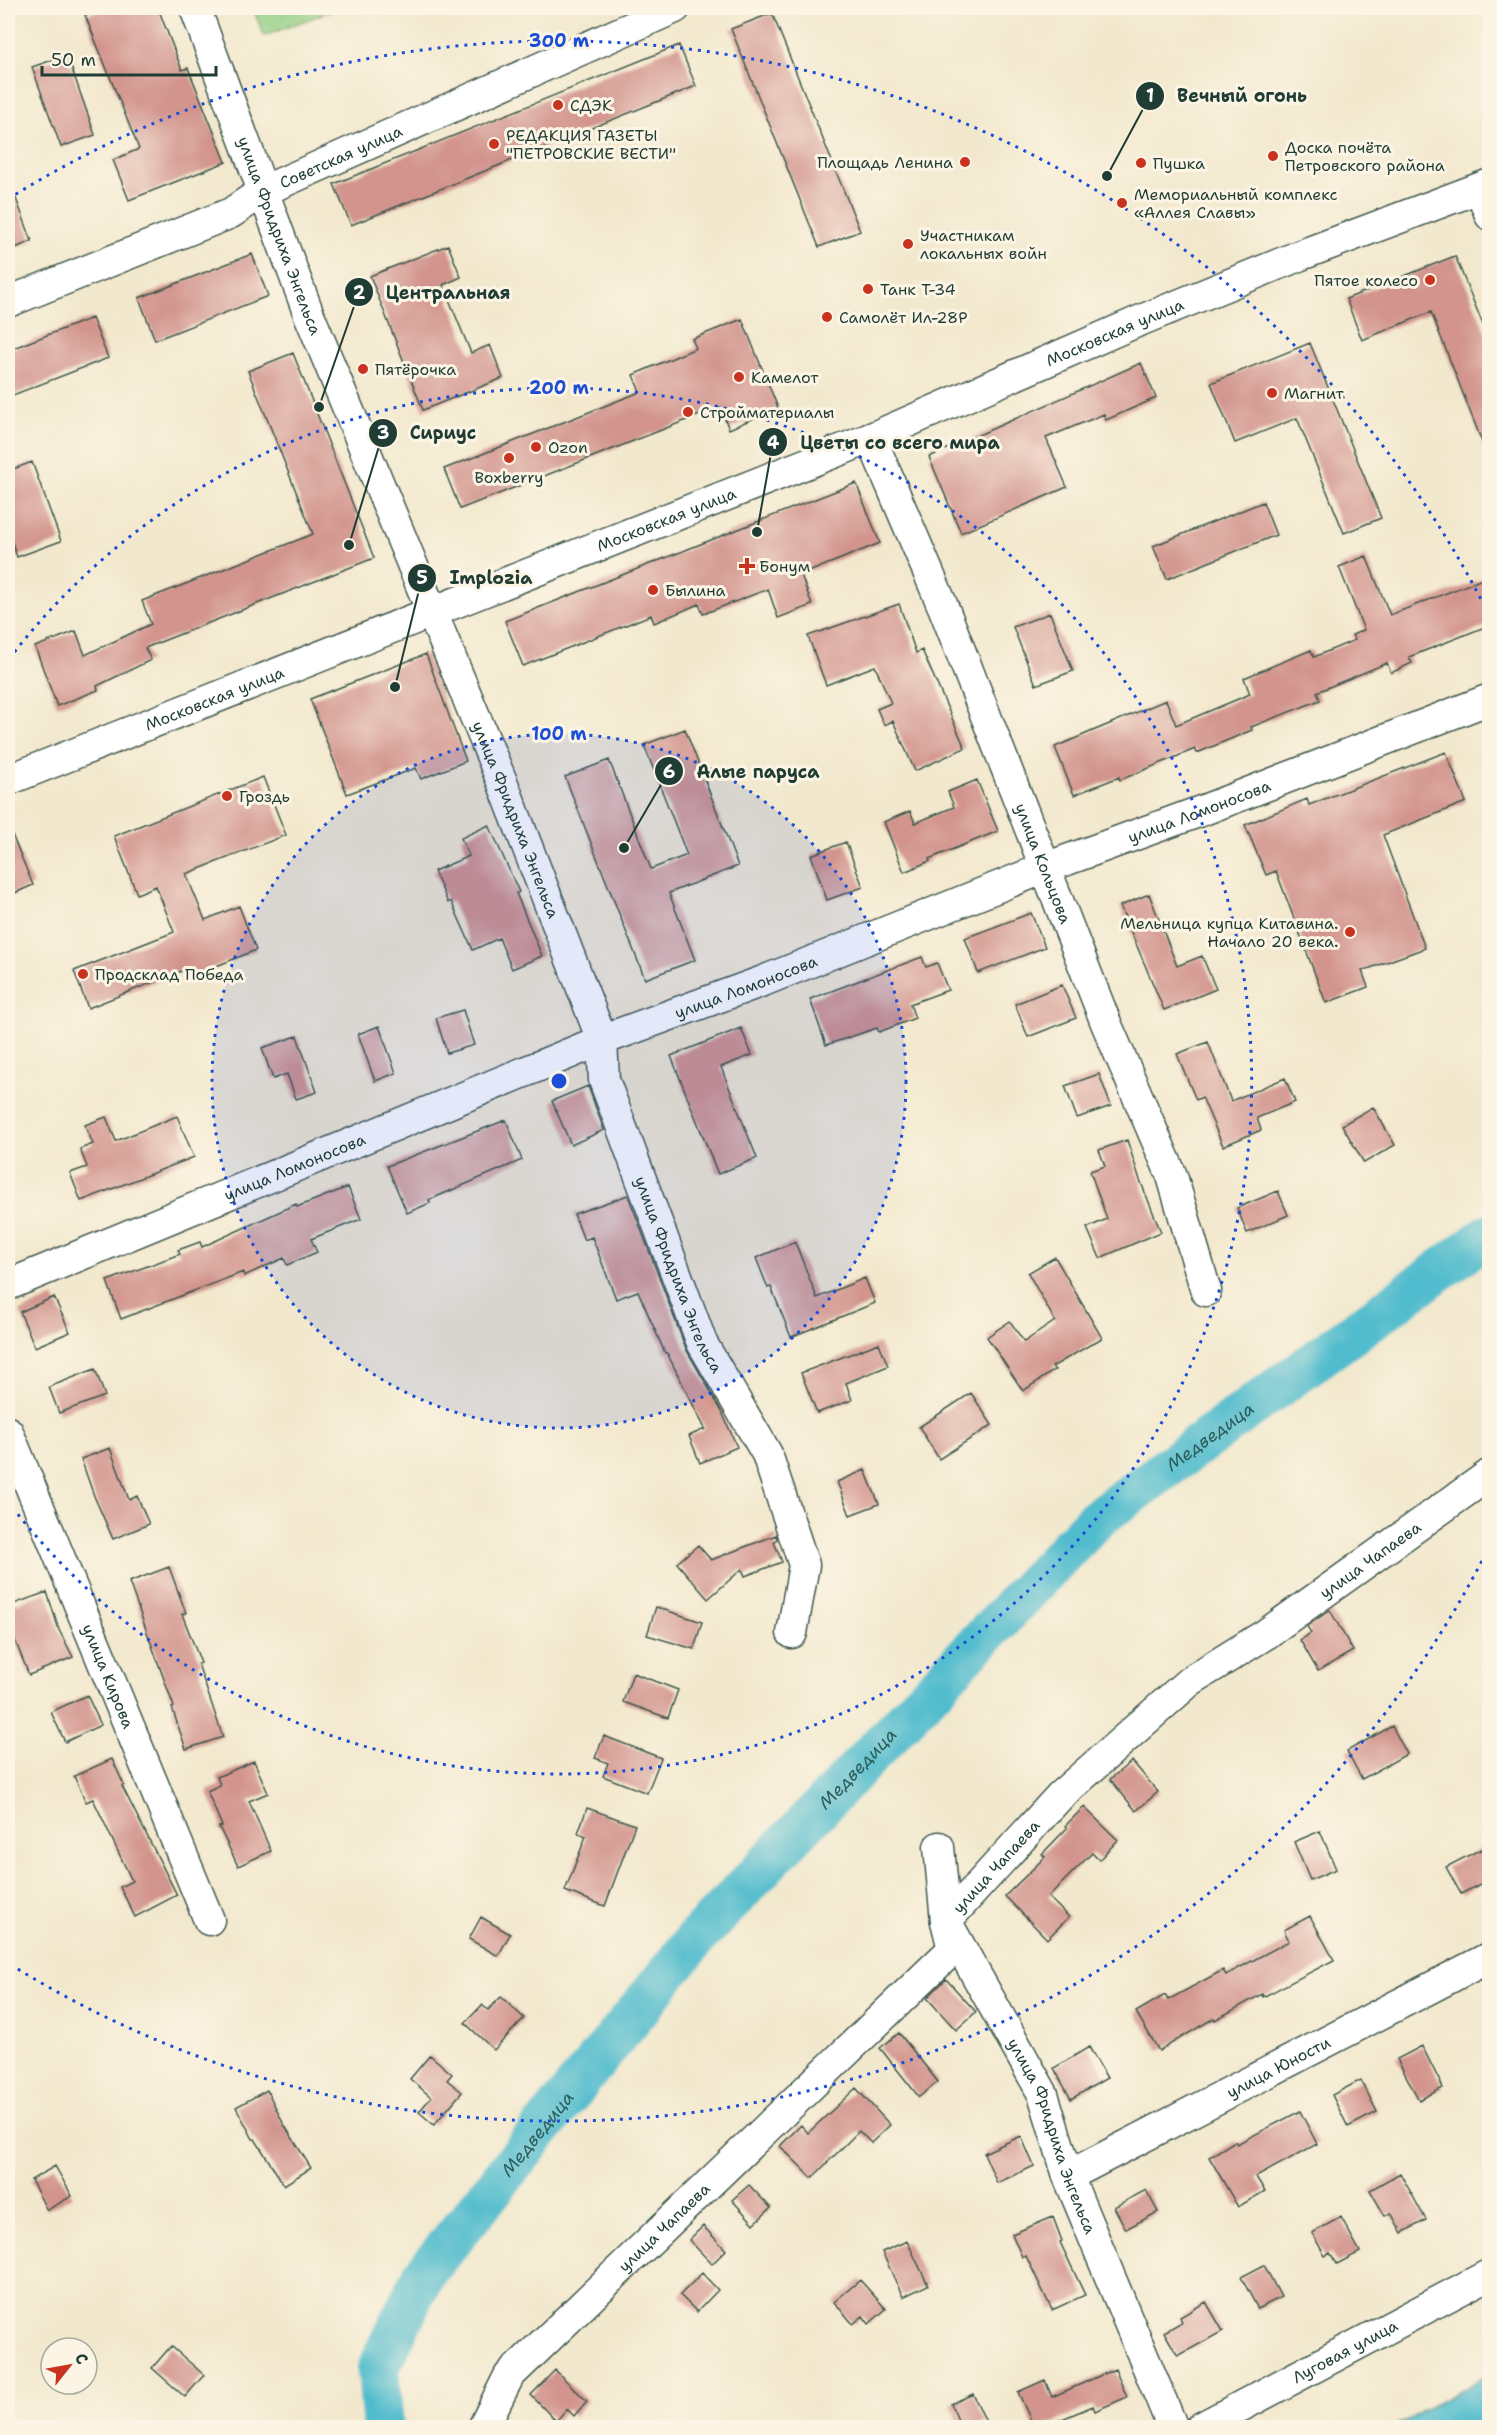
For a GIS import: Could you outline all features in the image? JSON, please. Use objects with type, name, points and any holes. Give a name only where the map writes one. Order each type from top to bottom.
[{"type":"street","name":"улица Фридриха Энгельса","points":[[195,8],[308,312],[503,784],[602,1040],[604,1080],[702,1343],[767,1454],[804,1565],[792,1633]]},
{"type":"street","name":"Советская улица","points":[[8,302],[231,213],[263,191],[675,8]]},
{"type":"street","name":"Московская улица","points":[[8,780],[871,438],[1149,317],[1301,255],[1486,196]]},
{"type":"street","name":"улица Кольцова","points":[[871,438],[944,609],[1106,1023],[1172,1176],[1206,1291]]},
{"type":"street","name":"улица Ломоносова","points":[[8,1285],[602,1040],[763,981],[1045,868],[1201,811],[1490,699]]},
{"type":"street","name":"улица Кирова","points":[[8,1432],[209,1920]]},
{"type":"street","name":"улица Чапаева","points":[[483,2427],[509,2376],[953,1949],[946,1921],[1060,1796],[1190,1681],[1266,1634],[1490,1474]]},
{"type":"street","name":"улица Фридриха Энгельса","points":[[939,1847],[946,1921],[1043,2094],[1068,2176],[1173,2427]]},
{"type":"street","name":"улица Юности","points":[[1068,2176],[1490,1957]]},
{"type":"street","name":"Луговая улица","points":[[1200,2427],[1490,2274]]},
{"type":"green space","points":[[253,8],[338,8],[264,36]]},
{"type":"water","points":[[1489,2374],[1489,2427],[1394,2427]]},
{"type":"building","points":[[103,8],[158,8],[182,70],[188,68],[226,162],[129,200],[113,160],[139,149],[85,15]]},
{"type":"building","points":[[772,13],[860,231],[819,247],[731,29]]},
{"type":"building","points":[[679,45],[696,86],[351,225],[334,184]]},
{"type":"building","points":[[67,55],[95,135],[61,147],[32,67]]},
{"type":"building","points":[[8,181],[32,241],[8,251]]},
{"type":"building","points":[[448,245],[461,277],[443,285],[471,353],[490,345],[503,378],[423,410],[370,276]]},
{"type":"building","points":[[252,254],[268,296],[155,340],[139,298]]},
{"type":"building","points":[[1455,256],[1490,342],[1488,457],[1431,312],[1362,340],[1346,299]]},
{"type":"building","points":[[92,318],[108,358],[8,397],[8,350]]},
{"type":"building","points":[[742,319],[778,408],[729,429],[720,407],[460,509],[444,469],[640,392],[633,375],[696,348],[692,339]]},
{"type":"building","points":[[1310,343],[1381,518],[1344,533],[1297,418],[1235,443],[1211,383]]},
{"type":"building","points":[[293,353],[374,558],[145,648],[151,660],[97,686],[98,690],[57,706],[35,647],[76,631],[85,655],[151,624],[142,601],[313,534],[248,371]]},
{"type":"building","points":[[1141,363],[1156,398],[1106,420],[1104,414],[1046,438],[1067,487],[961,533],[929,457]]},
{"type":"building","points":[[32,462],[61,541],[17,557],[8,531],[8,471]]},
{"type":"building","points":[[856,483],[880,543],[801,575],[812,605],[778,618],[768,589],[703,614],[699,604],[654,623],[651,615],[523,666],[505,621]]},
{"type":"building","points":[[1263,502],[1276,535],[1167,579],[1153,546]]},
{"type":"building","points":[[1366,556],[1390,615],[1490,576],[1490,625],[1409,657],[1412,663],[1391,673],[1387,663],[1317,692],[1320,700],[1251,727],[1252,730],[1197,753],[1195,749],[1120,780],[1119,777],[1074,795],[1055,747],[1166,700],[1176,725],[1250,694],[1244,678],[1311,650],[1314,657],[1355,640],[1352,635],[1364,630],[1339,567]]},
{"type":"building","points":[[899,604],[916,653],[922,650],[965,748],[915,771],[893,721],[884,725],[877,709],[891,703],[875,666],[826,685],[808,636]]},
{"type":"building","points":[[1050,613],[1073,671],[1036,685],[1013,627]]},
{"type":"building","points":[[426,654],[466,761],[421,779],[416,768],[347,794],[310,699]]},
{"type":"building","points":[[685,729],[738,866],[669,893],[695,960],[645,979],[565,777],[609,760],[651,869],[687,855],[644,745]]},
{"type":"building","points":[[1446,752],[1466,802],[1383,835],[1425,948],[1362,971],[1368,987],[1326,1003],[1276,871],[1266,875],[1245,825],[1307,799],[1309,805]]},
{"type":"building","points":[[263,777],[286,835],[186,874],[205,920],[239,906],[256,950],[187,978],[184,970],[88,1008],[74,971],[174,932],[156,886],[137,894],[114,836]]},
{"type":"building","points":[[977,780],[998,831],[929,859],[930,861],[904,872],[884,822],[910,811],[915,823],[954,807],[948,792]]},
{"type":"building","points":[[8,825],[33,885],[8,896]]},
{"type":"building","points":[[489,825],[519,892],[516,893],[542,956],[512,969],[499,938],[473,950],[451,901],[448,903],[434,871],[469,856],[461,838]]},
{"type":"building","points":[[846,842],[863,887],[827,900],[811,855]]},
{"type":"building","points":[[1149,894],[1177,966],[1202,956],[1216,989],[1164,1010],[1120,906]]},
{"type":"building","points":[[1031,913],[1045,947],[978,973],[965,938]]},
{"type":"building","points":[[922,957],[926,967],[937,963],[948,990],[910,1004],[915,1018],[879,1032],[877,1028],[826,1045],[810,999]]},
{"type":"building","points":[[1062,985],[1076,1018],[1028,1037],[1015,1004]]},
{"type":"building","points":[[463,1010],[474,1045],[447,1053],[436,1018]]},
{"type":"building","points":[[379,1026],[396,1073],[375,1081],[358,1034]]},
{"type":"building","points":[[741,1028],[752,1055],[721,1067],[757,1158],[718,1174],[671,1056]]},
{"type":"building","points":[[297,1036],[317,1092],[296,1099],[287,1074],[273,1079],[262,1048]]},
{"type":"building","points":[[1208,1042],[1231,1101],[1285,1078],[1295,1102],[1257,1118],[1261,1130],[1223,1146],[1202,1097],[1196,1100],[1177,1054]]},
{"type":"building","points":[[1099,1074],[1111,1106],[1077,1118],[1065,1086]]},
{"type":"building","points":[[588,1086],[604,1130],[571,1145],[552,1101]]},
{"type":"building","points":[[1373,1107],[1395,1145],[1364,1163],[1342,1125]]},
{"type":"building","points":[[177,1116],[194,1157],[81,1201],[70,1173],[87,1167],[80,1149],[93,1144],[85,1125],[106,1117],[116,1141]]},
{"type":"building","points":[[506,1120],[522,1160],[429,1200],[430,1203],[407,1213],[387,1166]]},
{"type":"building","points":[[1127,1140],[1161,1232],[1100,1258],[1087,1228],[1107,1219],[1090,1171],[1105,1166],[1099,1150]]},
{"type":"building","points":[[348,1187],[361,1219],[311,1239],[317,1252],[287,1265],[284,1258],[244,1276],[243,1272],[121,1319],[107,1281],[180,1254],[178,1250],[200,1242],[202,1247],[296,1204],[297,1207]]},
{"type":"building","points":[[1278,1191],[1288,1215],[1247,1233],[1237,1208]]},
{"type":"building","points":[[628,1195],[686,1349],[722,1412],[737,1447],[700,1463],[689,1436],[705,1429],[665,1353],[638,1291],[616,1299],[592,1237],[584,1240],[574,1214]]},
{"type":"building","points":[[795,1242],[817,1298],[865,1278],[875,1303],[791,1337],[771,1287],[768,1288],[756,1258]]},
{"type":"building","points":[[1055,1257],[1102,1338],[1052,1367],[1055,1370],[1023,1391],[987,1337],[1010,1321],[1024,1342],[1055,1321],[1028,1273]]},
{"type":"building","points":[[54,1297],[70,1332],[35,1347],[20,1312]]},
{"type":"building","points":[[879,1343],[888,1366],[846,1383],[852,1400],[817,1413],[801,1373]]},
{"type":"building","points":[[95,1369],[105,1396],[59,1413],[49,1387]]},
{"type":"building","points":[[971,1393],[992,1425],[939,1459],[919,1427]]},
{"type":"building","points":[[110,1448],[129,1500],[137,1496],[149,1524],[113,1539],[81,1459]]},
{"type":"building","points":[[865,1470],[879,1504],[850,1515],[837,1482]]},
{"type":"building","points":[[776,1535],[777,1539],[774,1542],[782,1562],[745,1576],[742,1569],[708,1599],[677,1563],[698,1545],[711,1560]]},
{"type":"building","points":[[169,1567],[186,1613],[182,1614],[201,1663],[198,1664],[223,1737],[186,1749],[172,1708],[174,1707],[129,1582]]},
{"type":"building","points":[[47,1592],[59,1630],[73,1657],[29,1675],[8,1623],[8,1606]]},
{"type":"building","points":[[656,1607],[702,1622],[694,1649],[647,1635]]},
{"type":"building","points":[[1330,1610],[1353,1651],[1318,1671],[1300,1640],[1311,1633],[1307,1626]]},
{"type":"building","points":[[633,1673],[678,1690],[668,1718],[623,1702]]},
{"type":"building","points":[[87,1695],[101,1725],[65,1742],[51,1712]]},
{"type":"building","points":[[1392,1726],[1407,1754],[1362,1779],[1347,1751]]},
{"type":"building","points":[[604,1736],[661,1758],[647,1793],[603,1776],[608,1763],[595,1758]]},
{"type":"building","points":[[112,1759],[124,1785],[122,1786],[177,1895],[135,1917],[120,1887],[132,1881],[93,1799],[86,1802],[74,1776]]},
{"type":"building","points":[[254,1761],[268,1793],[249,1801],[271,1851],[238,1866],[219,1827],[222,1826],[207,1791],[220,1785],[217,1777]]},
{"type":"building","points":[[1132,1761],[1158,1792],[1136,1811],[1110,1779]]},
{"type":"building","points":[[1084,1807],[1118,1840],[1099,1860],[1092,1853],[1048,1897],[1069,1917],[1047,1939],[1005,1896],[1045,1857],[1042,1854]]},
{"type":"building","points":[[587,1808],[635,1825],[605,1906],[565,1891],[586,1836],[578,1833]]},
{"type":"building","points":[[1320,1831],[1336,1869],[1310,1880],[1294,1842]]},
{"type":"building","points":[[1481,1849],[1490,1864],[1490,1879],[1461,1894],[1446,1867]]},
{"type":"building","points":[[1310,1916],[1334,1960],[1263,1997],[1262,1994],[1215,2020],[1214,2018],[1159,2051],[1136,2012],[1165,1995],[1168,2000],[1223,1970],[1226,1975],[1289,1941],[1284,1930]]},
{"type":"building","points":[[481,1917],[510,1934],[498,1956],[469,1939]]},
{"type":"building","points":[[946,1979],[976,2012],[956,2030],[927,1998]]},
{"type":"building","points":[[501,1997],[524,2018],[494,2050],[465,2023],[482,2005],[488,2010]]},
{"type":"building","points":[[899,2033],[938,2082],[919,2097],[880,2048]]},
{"type":"building","points":[[1422,2046],[1443,2088],[1419,2100],[1397,2059]]},
{"type":"building","points":[[1089,2047],[1107,2078],[1071,2099],[1054,2068]]},
{"type":"building","points":[[430,2055],[452,2074],[447,2080],[462,2092],[434,2125],[419,2112],[431,2097],[410,2079]]},
{"type":"building","points":[[1361,2080],[1377,2112],[1348,2127],[1332,2095]]},
{"type":"building","points":[[856,2088],[890,2125],[871,2143],[859,2131],[812,2178],[780,2146],[801,2125],[808,2133]]},
{"type":"building","points":[[267,2090],[283,2123],[311,2168],[284,2185],[253,2139],[236,2107]]},
{"type":"building","points":[[1300,2111],[1317,2144],[1256,2177],[1265,2191],[1238,2207],[1209,2157],[1235,2141],[1237,2144]]},
{"type":"building","points":[[1021,2136],[1034,2166],[997,2183],[984,2153]]},
{"type":"building","points":[[55,2166],[72,2196],[47,2210],[31,2180]]},
{"type":"building","points":[[1400,2173],[1426,2220],[1402,2233],[1391,2213],[1385,2216],[1370,2190]]},
{"type":"building","points":[[749,2185],[771,2208],[754,2224],[732,2200]]},
{"type":"building","points":[[1146,2190],[1158,2212],[1126,2229],[1114,2207]]},
{"type":"building","points":[[1053,2217],[1062,2241],[1060,2242],[1085,2295],[1052,2310],[1026,2256],[1022,2257],[1012,2234]]},
{"type":"building","points":[[1341,2217],[1360,2252],[1337,2264],[1330,2253],[1325,2256],[1312,2233]]},
{"type":"building","points":[[703,2226],[726,2250],[712,2264],[689,2240]]},
{"type":"building","points":[[907,2241],[928,2285],[903,2297],[882,2252]]},
{"type":"building","points":[[1264,2265],[1281,2297],[1258,2309],[1241,2277]]},
{"type":"building","points":[[702,2273],[718,2290],[697,2312],[680,2295]]},
{"type":"building","points":[[860,2280],[886,2309],[869,2324],[863,2316],[853,2324],[834,2302]]},
{"type":"building","points":[[1206,2302],[1223,2331],[1178,2356],[1164,2332],[1182,2322],[1180,2317]]},
{"type":"building","points":[[171,2346],[204,2375],[185,2397],[152,2368]]},
{"type":"building","points":[[1115,2369],[1127,2397],[1095,2411],[1093,2406],[1043,2427],[1034,2427],[1018,2392],[1045,2380],[1052,2397]]},
{"type":"building","points":[[555,2370],[587,2401],[574,2416],[567,2409],[556,2421],[531,2395]]},
{"type":"building","points":[[973,2394],[986,2422],[974,2427],[961,2427],[951,2404]]},
{"type":"waterway","name":"Медведица","points":[[383,2428],[378,2369],[424,2274],[697,1937],[1095,1520],[1490,1234]]},
{"type":"place","name":"СДЭК","points":[[558,105]]},
{"type":"place","name":"РЕДАКЦИЯ ГАЗЕТЫ \"ПЕТРОВСКИЕ ВЕСТИ\"","points":[[494,144]]},
{"type":"place","name":"Доска почёта Петровского района","points":[[1273,156]]},
{"type":"place","name":"Площадь Ленина","points":[[965,162]]},
{"type":"place","name":"Пушка","points":[[1141,163]]},
{"type":"place","name":"Вечный огонь","points":[[1107,176]]},
{"type":"place","name":"Мемориальный комплекс «Аллея Славы»","points":[[1122,203]]},
{"type":"place","name":"Участникам локальных войн","points":[[908,244]]},
{"type":"place","name":"Пятое колесо","points":[[1430,280]]},
{"type":"place","name":"Танк Т-34","points":[[868,289]]},
{"type":"place","name":"Самолёт Ил-28Р","points":[[827,317]]},
{"type":"place","name":"Пятёрочка","points":[[363,369]]},
{"type":"place","name":"Камелот","points":[[739,377]]},
{"type":"place","name":"Магнит","points":[[1272,393]]},
{"type":"place","name":"Центральная","points":[[319,407]]},
{"type":"place","name":"Стройматериалы","points":[[688,412]]},
{"type":"place","name":"Ozon","points":[[536,447]]},
{"type":"place","name":"Boxberry","points":[[509,458]]},
{"type":"place","name":"Цветы со всего мира","points":[[757,532]]},
{"type":"place","name":"Сириус","points":[[349,545]]},
{"type":"place","name":"Бонум","points":[[747,566]]},
{"type":"place","name":"Былина","points":[[653,590]]},
{"type":"place","name":"Implozia","points":[[395,687]]},
{"type":"place","name":"Гроздь","points":[[227,796]]},
{"type":"place","name":"Алые паруса","points":[[624,848]]},
{"type":"place","name":"Мельница купца Китавина. Начало 20 века.","points":[[1350,932]]},
{"type":"place","name":"Продсклад Победа","points":[[83,974]]}]
